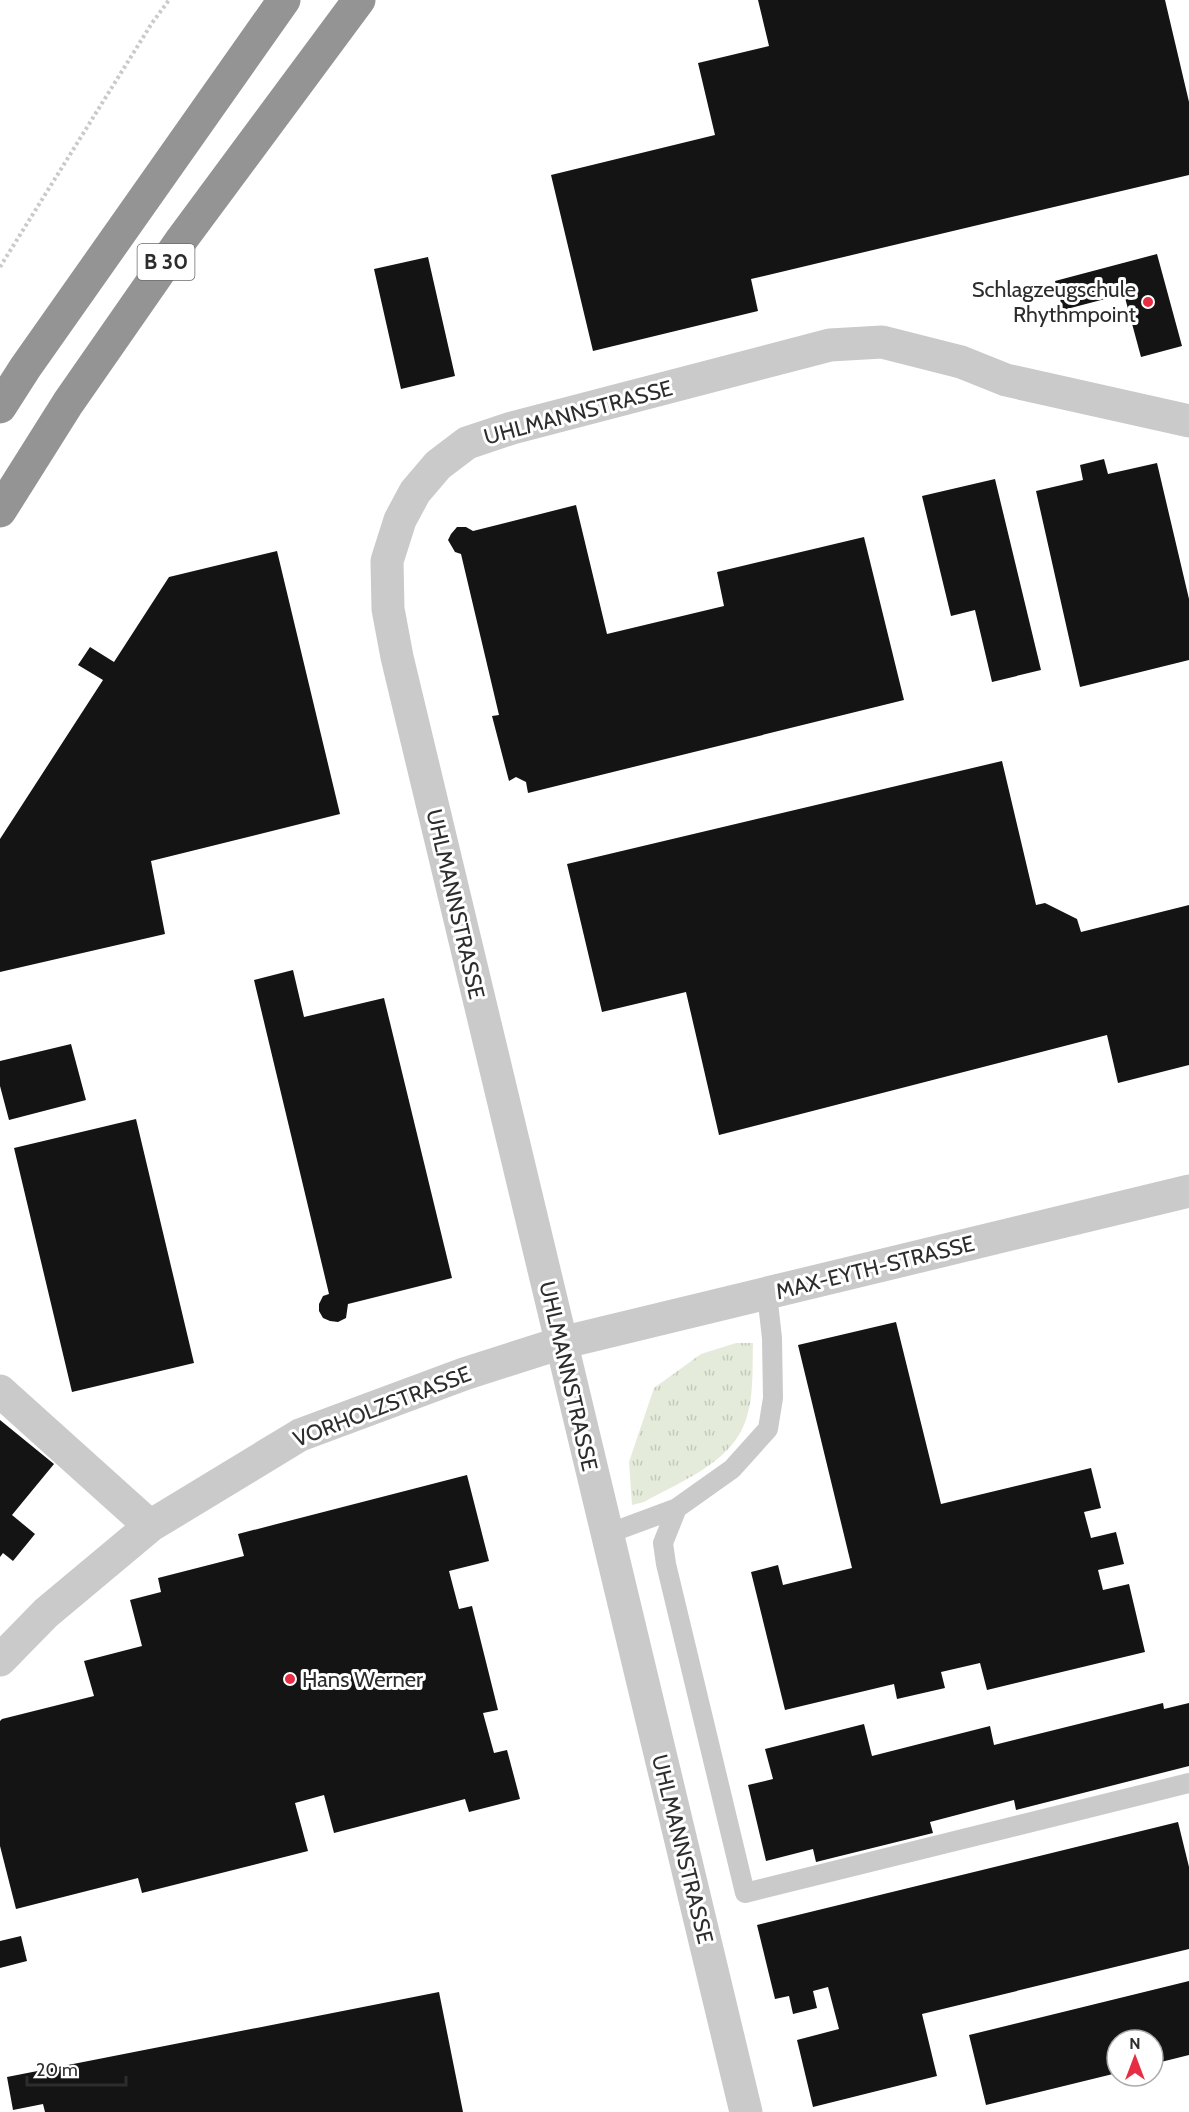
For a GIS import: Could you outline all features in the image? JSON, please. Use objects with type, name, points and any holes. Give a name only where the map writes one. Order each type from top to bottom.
[{"type":"highway","points":[[352,10],[372,0]]},
{"type":"highway","name":"B 30","points":[[0,407],[283,1]]},
{"type":"highway","name":"B 30","points":[[0,511],[68,403],[175,249],[352,10]]},
{"type":"street","name":"UHLMANNSTRASSE","points":[[746,2112],[397,657],[388,609],[387,561],[400,520],[414,492],[438,465],[467,443],[512,428],[830,345],[882,342],[961,362],[1006,380],[1189,421]]},
{"type":"street","name":"MAX-EYTH-STRASSE","points":[[561,1343],[1189,1191]]},
{"type":"street","name":"VORHOLZSTRASSE","points":[[0,1660],[46,1613],[150,1526],[300,1435],[464,1374],[561,1343]]},
{"type":"street","points":[[0,1391],[150,1526]]},
{"type":"lane","points":[[607,1534],[677,1508],[732,1469],[768,1429],[774,1398],[772,1338],[767,1294]]},
{"type":"lane","points":[[677,1508],[663,1543],[666,1564],[745,1893],[1189,1783]]},
{"type":"path","points":[[0,267],[152,23],[169,0]]},
{"type":"green space","points":[[736,1343],[753,1343],[750,1401],[740,1433],[732,1445],[710,1465],[644,1502],[632,1505],[629,1462],[654,1388],[701,1354]]},
{"type":"building","points":[[758,0],[1165,0],[1189,102],[1189,175],[751,279],[758,311],[593,351],[551,175],[715,135],[698,63],[769,46]]},
{"type":"building","name":"Schlagzeugschule Rhythmpoint","points":[[1157,254],[1182,346],[1141,357],[1124,294],[1063,310],[1055,281]]},
{"type":"building","points":[[428,257],[455,376],[401,389],[374,269]]},
{"type":"building","points":[[1104,459],[1108,474],[1157,463],[1189,599],[1189,660],[1080,687],[1036,491],[1083,480],[1080,465]]},
{"type":"building","points":[[995,479],[1041,670],[992,682],[975,610],[951,616],[922,496]]},
{"type":"building","points":[[576,505],[607,634],[724,606],[717,572],[864,537],[904,700],[528,793],[526,782],[516,777],[509,781],[492,716],[499,715],[461,554],[455,552],[448,540],[457,527],[466,527],[473,531]]},
{"type":"building","points":[[277,551],[340,814],[151,861],[165,934],[0,972],[0,839],[103,680],[78,665],[90,647],[114,662],[169,577]]},
{"type":"building","points":[[1002,761],[1036,905],[1045,903],[1077,919],[1081,932],[1189,905],[1189,1065],[1118,1083],[1107,1035],[719,1135],[686,992],[602,1012],[567,864]]},
{"type":"building","points":[[293,970],[304,1017],[384,998],[452,1278],[348,1304],[346,1318],[338,1322],[323,1318],[319,1311],[319,1304],[323,1296],[329,1294],[254,980]]},
{"type":"building","points":[[71,1044],[86,1100],[9,1120],[0,1086],[0,1061]]},
{"type":"building","points":[[136,1119],[194,1363],[72,1392],[14,1148]]},
{"type":"building","points":[[896,1322],[941,1504],[1091,1468],[1101,1508],[1084,1512],[1091,1538],[1116,1532],[1124,1564],[1098,1570],[1103,1590],[1129,1584],[1145,1652],[987,1690],[980,1663],[941,1672],[945,1688],[897,1699],[894,1684],[785,1710],[751,1572],[778,1565],[783,1585],[852,1568],[798,1345]]},
{"type":"building","points":[[0,1420],[54,1464],[12,1515],[35,1534],[13,1561],[3,1553],[0,1557]]},
{"type":"building","name":"Hans Werner","points":[[467,1475],[489,1561],[449,1571],[459,1609],[472,1606],[498,1710],[483,1713],[494,1753],[507,1750],[520,1799],[469,1812],[465,1799],[334,1833],[324,1795],[295,1803],[308,1851],[142,1893],[138,1878],[16,1909],[0,1846],[0,1721],[2,1719],[94,1696],[84,1661],[142,1646],[130,1600],[161,1592],[158,1578],[244,1556],[238,1534]]},
{"type":"building","points":[[1163,1703],[1164,1709],[1189,1703],[1189,1766],[1016,1810],[1014,1800],[930,1822],[933,1833],[816,1862],[813,1849],[766,1861],[748,1785],[773,1779],[765,1749],[864,1724],[872,1756],[990,1726],[994,1745]]},
{"type":"building","points":[[1178,1822],[1189,1867],[1189,1949],[922,2014],[937,2076],[813,2107],[797,2040],[839,2029],[828,1987],[813,1991],[817,2008],[793,2014],[789,1996],[775,1999],[757,1925]]},
{"type":"building","points":[[21,1936],[27,1961],[0,1968],[0,1941]]},
{"type":"building","points":[[1189,1981],[1189,2055],[1165,2061],[1165,2028],[1105,2028],[1105,2076],[986,2105],[969,2035]]},
{"type":"building","points":[[439,1992],[463,2112],[45,2112],[43,2104],[13,2110],[7,2077]]},
{"type":"place","name":"Schlagzeugschule Rhythmpoint","points":[[1148,302]]},
{"type":"place","name":"Hans Werner","points":[[290,1679]]}]
